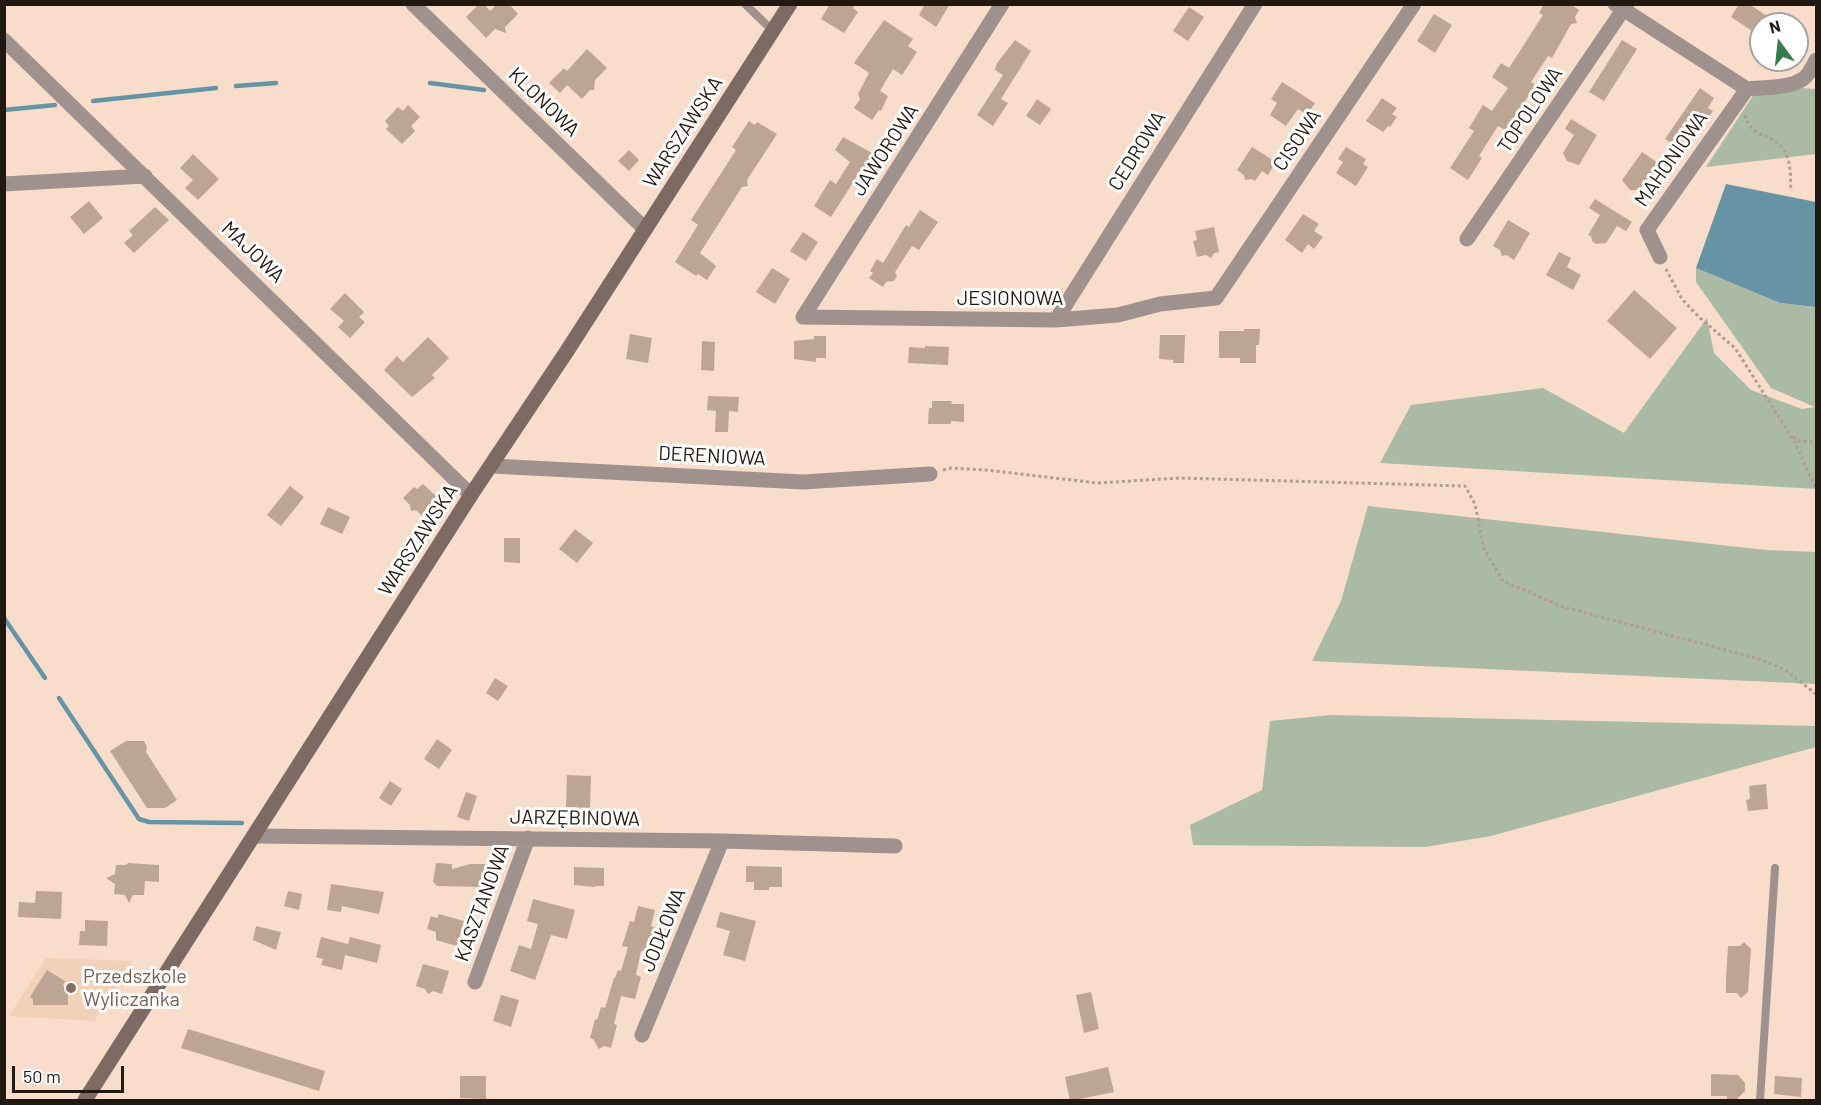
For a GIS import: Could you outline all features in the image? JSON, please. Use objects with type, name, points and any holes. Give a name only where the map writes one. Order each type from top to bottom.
[{"type":"street","name":"KLONOWA","points":[[413,4],[645,230]]},
{"type":"street","name":"WARSZAWSKA","points":[[85,1101],[471,495],[492,466],[790,4]]},
{"type":"street","name":"JAWOROWA","points":[[803,317],[1002,4]]},
{"type":"street","name":"CEDROWA","points":[[1056,320],[1255,4]]},
{"type":"street","name":"CISOWA","points":[[1216,298],[1414,4]]},
{"type":"street","points":[[1622,6],[1744,94],[1801,81],[1816,60]]},
{"type":"street","name":"TOPOLOWA","points":[[1467,239],[1622,6]]},
{"type":"street","name":"MAJOWA","points":[[4,40],[471,495]]},
{"type":"street","name":"MAHONIOWA","points":[[1660,257],[1647,230],[1744,94]]},
{"type":"street","points":[[4,184],[145,176]]},
{"type":"street","name":"JESIONOWA","points":[[803,317],[1056,320],[1118,315],[1160,304],[1216,298]]},
{"type":"street","name":"DERENIOWA","points":[[492,466],[803,482],[930,474]]},
{"type":"street","name":"JARZĘBINOWA","points":[[255,836],[722,841],[895,846]]},
{"type":"street","name":"KASZTANOWA","points":[[475,982],[528,838]]},
{"type":"street","name":"JODŁOWA","points":[[642,1035],[722,841]]},
{"type":"lane","points":[[746,4],[773,32]]},
{"type":"lane","points":[[1760,1101],[1774,868]]},
{"type":"path","points":[[1744,94],[1749,127],[1757,133],[1772,138],[1784,150],[1790,166],[1791,191]]},
{"type":"path","points":[[1660,257],[1682,298],[1698,317],[1735,348],[1790,435],[1816,486]]},
{"type":"path","points":[[1790,435],[1798,441],[1816,442]]},
{"type":"path","points":[[930,474],[951,468],[1098,483],[1179,478],[1465,486],[1475,504],[1484,549],[1503,581],[1563,607],[1756,658],[1784,669],[1816,694]]},
{"type":"shaded area","name":"Przedszkole Wyliczanka","points":[[46,958],[133,961],[94,1021],[9,1016]]},
{"type":"green space","points":[[1785,87],[1816,89],[1816,154],[1706,167],[1756,91]]},
{"type":"green space","points":[[1696,268],[1780,303],[1816,307],[1816,489],[1380,463],[1411,405],[1543,388],[1624,433],[1707,318],[1714,353],[1751,390],[1802,409],[1815,407],[1771,388],[1696,282]]},
{"type":"green space","points":[[1368,506],[1766,550],[1816,552],[1816,684],[1312,661],[1341,601]]},
{"type":"green space","points":[[1331,715],[1816,726],[1816,747],[1491,836],[1425,847],[1193,845],[1190,825],[1262,790],[1270,721]]},
{"type":"water","points":[[1726,184],[1816,202],[1816,307],[1780,303],[1696,268]]},
{"type":"building","points":[[479,4],[484,4],[490,11],[497,4],[509,4],[518,14],[505,27],[506,33],[495,29],[486,38],[466,17]]},
{"type":"building","points":[[830,4],[855,4],[853,8],[858,12],[844,33],[821,19]]},
{"type":"building","points":[[925,4],[950,4],[936,27],[919,15]]},
{"type":"building","points":[[1544,4],[1570,4],[1579,10],[1575,17],[1577,23],[1571,24],[1552,58],[1548,56],[1531,82],[1536,85],[1505,130],[1498,126],[1479,156],[1482,158],[1468,180],[1450,168],[1474,131],[1469,128],[1483,105],[1492,111],[1508,88],[1492,77],[1501,63],[1509,68],[1543,15],[1539,13]]},
{"type":"building","points":[[1739,4],[1749,4],[1761,12],[1749,12],[1749,29],[1731,17]]},
{"type":"building","points":[[1189,7],[1204,17],[1188,41],[1173,31]]},
{"type":"building","points":[[1434,14],[1452,25],[1435,53],[1417,41]]},
{"type":"building","points":[[884,20],[913,39],[908,46],[917,52],[902,75],[893,69],[880,91],[888,96],[881,111],[879,110],[872,120],[854,108],[860,99],[858,94],[869,73],[854,63]]},
{"type":"building","points":[[1015,40],[1031,51],[1001,99],[1008,103],[993,126],[977,115],[1003,75],[995,70],[997,63]]},
{"type":"building","points":[[1622,40],[1637,49],[1604,101],[1589,92]]},
{"type":"building","points":[[587,49],[607,68],[595,80],[594,90],[590,90],[582,99],[567,85],[560,93],[549,83],[564,68],[567,71]]},
{"type":"building","points":[[1282,82],[1315,103],[1307,115],[1298,109],[1286,126],[1270,115],[1277,103],[1271,99]]},
{"type":"building","points":[[1700,88],[1714,98],[1708,108],[1713,111],[1691,142],[1687,139],[1681,149],[1665,139]]},
{"type":"building","points":[[1382,98],[1397,108],[1392,114],[1397,117],[1383,132],[1366,121]]},
{"type":"building","points":[[1037,99],[1051,109],[1040,125],[1026,116]]},
{"type":"building","points":[[408,105],[420,117],[411,126],[415,131],[402,144],[386,129],[389,126],[385,121],[398,107],[403,111]]},
{"type":"building","points":[[1571,119],[1597,135],[1579,165],[1567,161],[1563,153],[1574,135],[1565,129]]},
{"type":"building","points":[[749,121],[755,125],[757,122],[777,134],[747,180],[748,186],[742,187],[700,253],[716,266],[707,280],[698,274],[696,276],[675,262],[698,225],[691,220],[736,150],[732,147]]},
{"type":"building","points":[[843,137],[874,154],[870,164],[859,173],[831,217],[814,206],[830,180],[836,184],[850,162],[835,150]]},
{"type":"building","points":[[1252,147],[1276,162],[1268,175],[1262,171],[1255,181],[1245,180],[1244,175],[1237,170]]},
{"type":"building","points":[[1346,147],[1366,159],[1363,164],[1368,167],[1356,186],[1336,173],[1343,162],[1338,159]]},
{"type":"building","points":[[629,150],[639,160],[629,171],[618,161]]},
{"type":"building","points":[[1642,152],[1667,169],[1661,179],[1655,175],[1651,180],[1648,178],[1640,190],[1630,190],[1622,180]]},
{"type":"building","points":[[193,154],[219,179],[198,200],[185,188],[193,180],[180,168]]},
{"type":"building","points":[[1595,199],[1632,222],[1626,231],[1617,226],[1606,243],[1596,244],[1588,235],[1600,215],[1589,208]]},
{"type":"building","points":[[89,201],[103,218],[84,234],[70,217]]},
{"type":"building","points":[[155,207],[169,220],[134,253],[124,243],[133,235],[129,231]]},
{"type":"building","points":[[920,210],[938,222],[919,250],[912,246],[895,272],[897,276],[894,281],[886,282],[883,287],[869,278],[873,273],[870,271],[877,259],[883,263],[906,225],[909,227]]},
{"type":"building","points":[[1303,214],[1319,224],[1314,231],[1323,237],[1314,249],[1308,244],[1302,253],[1285,240]]},
{"type":"building","points":[[1508,220],[1530,233],[1514,260],[1506,255],[1502,256],[1500,250],[1493,246]]},
{"type":"building","points":[[1214,227],[1219,252],[1214,253],[1211,258],[1206,255],[1197,257],[1193,241],[1197,240],[1195,231]]},
{"type":"building","points":[[803,232],[818,242],[806,261],[790,251]]},
{"type":"building","points":[[1559,252],[1571,258],[1567,267],[1581,275],[1573,290],[1546,275]]},
{"type":"building","points":[[772,268],[790,279],[775,304],[756,292]]},
{"type":"building","points":[[1634,290],[1677,328],[1650,359],[1607,321]]},
{"type":"building","points":[[345,293],[364,312],[359,317],[365,322],[350,338],[338,327],[344,321],[330,309]]},
{"type":"building","points":[[1244,329],[1260,329],[1259,345],[1256,345],[1256,363],[1240,363],[1240,358],[1219,358],[1219,331],[1244,331]]},
{"type":"building","points":[[630,334],[652,338],[648,363],[626,359]]},
{"type":"building","points":[[1160,335],[1185,335],[1184,363],[1159,359]]},
{"type":"building","points":[[814,336],[826,336],[826,358],[816,358],[816,362],[794,359],[794,341],[814,339]]},
{"type":"building","points":[[428,337],[449,358],[432,375],[435,378],[412,397],[384,370],[397,356],[403,362]]},
{"type":"building","points":[[702,341],[715,342],[714,371],[701,370]]},
{"type":"building","points":[[925,346],[949,347],[948,365],[908,363],[909,347],[925,348]]},
{"type":"building","points":[[708,396],[739,397],[738,412],[729,411],[728,432],[715,432],[716,411],[707,410]]},
{"type":"building","points":[[932,401],[952,401],[951,404],[964,404],[964,422],[928,424]]},
{"type":"building","points":[[423,484],[437,497],[421,515],[416,510],[411,511],[410,505],[403,498],[414,487],[417,489]]},
{"type":"building","points":[[290,486],[304,497],[281,526],[267,515]]},
{"type":"building","points":[[328,507],[350,517],[342,534],[320,524]]},
{"type":"building","points":[[575,529],[593,543],[577,563],[559,549]]},
{"type":"building","points":[[504,538],[520,538],[520,563],[504,562]]},
{"type":"building","points":[[495,678],[508,686],[498,701],[486,693]]},
{"type":"building","points":[[437,739],[452,750],[439,769],[424,759]]},
{"type":"building","points":[[126,741],[144,741],[147,747],[146,752],[177,800],[165,808],[147,808],[110,751]]},
{"type":"building","points":[[567,775],[591,776],[590,808],[566,807]]},
{"type":"building","points":[[390,781],[402,789],[391,806],[379,798]]},
{"type":"building","points":[[1766,784],[1768,809],[1748,811],[1746,800],[1750,799],[1749,786]]},
{"type":"building","points":[[466,792],[477,796],[469,821],[457,817]]},
{"type":"building","points":[[128,863],[159,865],[159,882],[145,881],[144,895],[133,895],[129,903],[125,895],[114,894],[115,884],[106,878],[115,874],[116,865]]},
{"type":"building","points":[[436,863],[452,864],[452,869],[470,864],[487,864],[487,876],[491,880],[485,887],[437,886],[433,882]]},
{"type":"building","points":[[746,866],[782,867],[782,887],[754,890],[754,882],[746,882]]},
{"type":"building","points":[[574,867],[604,868],[604,886],[574,885]]},
{"type":"building","points":[[331,884],[384,892],[379,914],[342,906],[341,912],[327,910]]},
{"type":"building","points":[[36,891],[62,892],[61,919],[18,917],[19,902],[35,903]]},
{"type":"building","points":[[288,891],[302,894],[299,910],[284,906]]},
{"type":"building","points":[[533,899],[575,910],[567,939],[551,935],[535,980],[510,971],[519,945],[531,949],[538,924],[527,921]]},
{"type":"building","points":[[638,906],[655,910],[651,926],[655,928],[647,953],[641,951],[636,975],[641,977],[635,999],[621,996],[611,1048],[604,1046],[599,1049],[590,1038],[595,1019],[597,1020],[601,1007],[605,1008],[614,978],[618,970],[621,971],[628,947],[622,946],[630,921],[634,922]]},
{"type":"building","points":[[720,912],[756,921],[745,961],[723,955],[730,931],[716,927]]},
{"type":"building","points":[[439,914],[464,921],[457,946],[436,940],[436,932],[427,929],[431,916],[437,918]]},
{"type":"building","points":[[85,920],[108,921],[107,946],[79,945],[80,931],[85,931]]},
{"type":"building","points":[[256,926],[281,932],[276,950],[253,940]]},
{"type":"building","points":[[321,937],[348,944],[350,937],[381,945],[377,963],[345,955],[342,970],[321,965],[323,959],[316,957]]},
{"type":"building","points":[[1744,942],[1751,949],[1748,992],[1741,998],[1737,993],[1726,993],[1726,978],[1728,946],[1740,946]]},
{"type":"building","points":[[423,964],[449,971],[442,994],[433,991],[428,994],[425,989],[416,986]]},
{"type":"building","points":[[47,970],[65,981],[63,985],[68,988],[68,1005],[33,1005],[33,999],[30,997]]},
{"type":"building","points":[[1091,992],[1099,1029],[1084,1033],[1076,995]]},
{"type":"building","points":[[501,995],[519,1000],[511,1027],[493,1021]]},
{"type":"building","points":[[188,1029],[325,1071],[319,1091],[181,1048]]},
{"type":"building","points":[[1108,1067],[1114,1092],[1070,1101],[1065,1077]]},
{"type":"building","points":[[1711,1074],[1738,1075],[1745,1083],[1745,1091],[1735,1101],[1727,1101],[1727,1096],[1711,1096]]},
{"type":"building","points":[[460,1076],[486,1076],[486,1099],[460,1098]]},
{"type":"building","points":[[1775,1076],[1802,1078],[1801,1097],[1774,1094]]},
{"type":"waterway","points":[[236,86],[276,83]]},
{"type":"waterway","points":[[430,83],[484,90]]},
{"type":"waterway","points":[[93,101],[216,88]]},
{"type":"waterway","points":[[4,110],[55,105]]},
{"type":"waterway","points":[[4,618],[45,678]]},
{"type":"waterway","points":[[59,698],[139,819],[149,822],[242,823]]},
{"type":"place","name":"Przedszkole Wyliczanka","points":[[71,988]]}]
